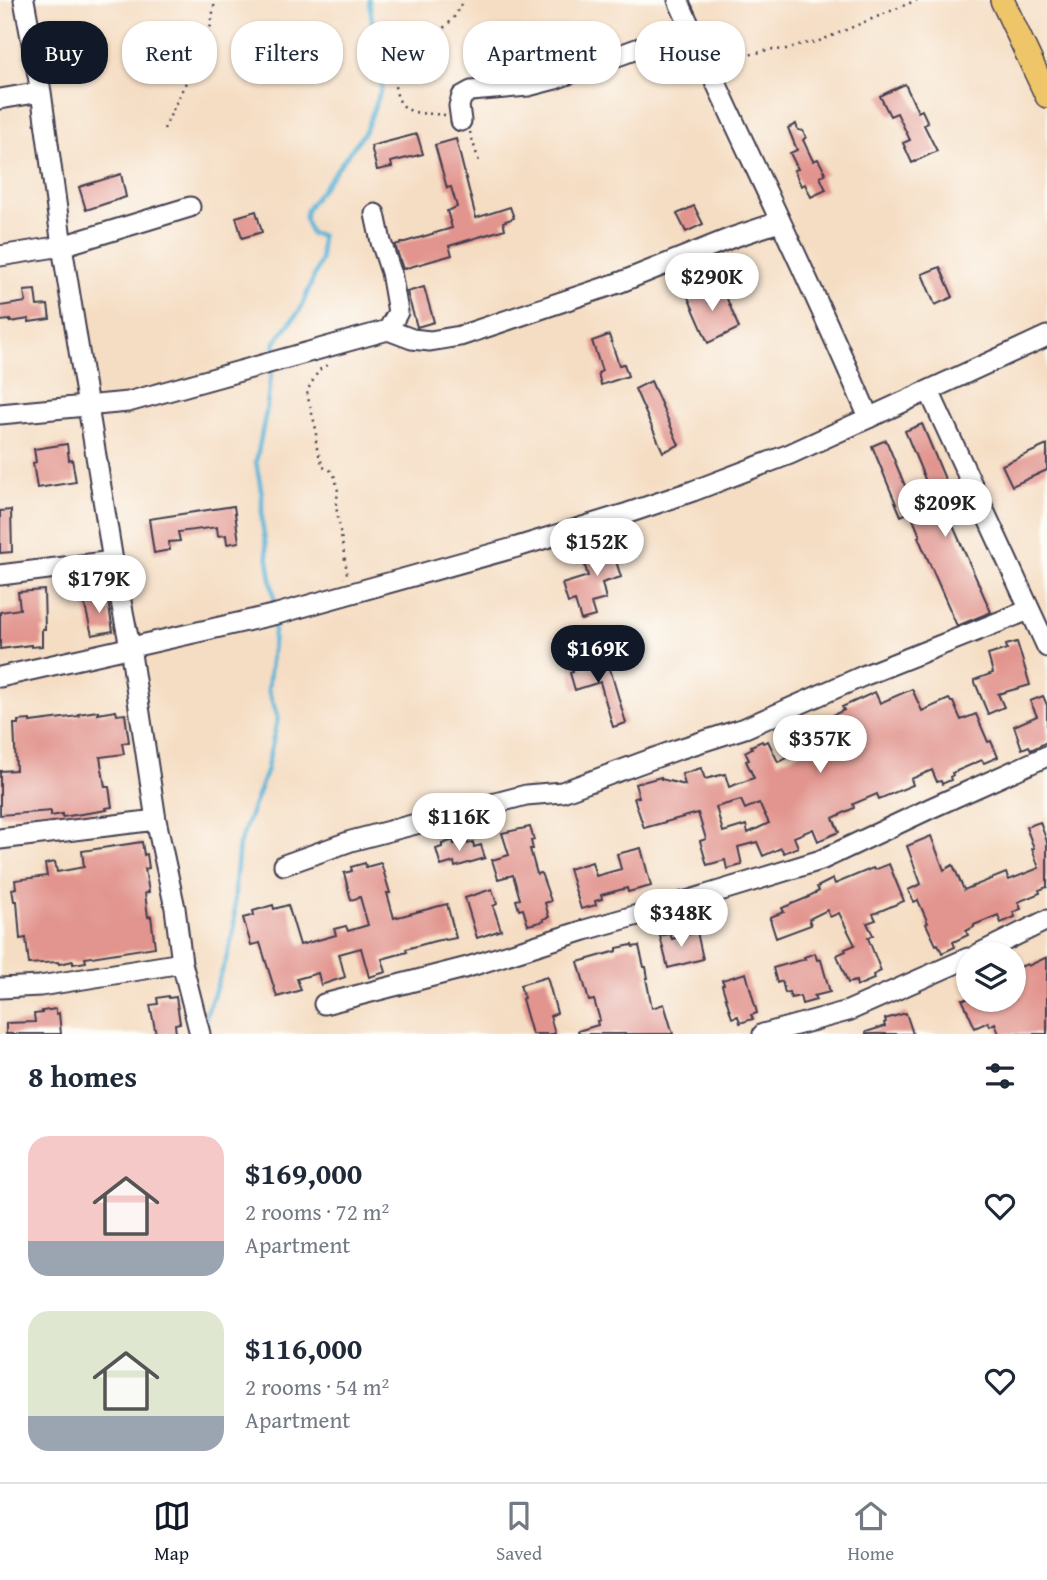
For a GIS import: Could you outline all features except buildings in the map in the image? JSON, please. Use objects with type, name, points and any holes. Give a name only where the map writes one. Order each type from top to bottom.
[{"type":"main road","points":[[1002,0],[1047,96]]},
{"type":"street","points":[[24,0],[41,92],[62,246],[113,561],[130,647],[156,820],[175,908],[182,963],[200,1034]]},
{"type":"street","points":[[678,0],[687,21]]},
{"type":"street","points":[[461,121],[459,106],[462,96],[471,92],[528,86],[635,50]]},
{"type":"street","points":[[715,84],[869,418]]},
{"type":"street","points":[[0,99],[41,92]]},
{"type":"street","points":[[0,256],[62,246],[190,208]]},
{"type":"street","points":[[375,214],[391,272],[398,312],[388,330]]},
{"type":"street","points":[[0,414],[128,402],[388,330],[412,339],[430,341],[460,336],[621,282],[779,222]]},
{"type":"street","points":[[0,677],[277,614],[628,513],[790,454],[1047,336]]},
{"type":"street","points":[[929,391],[1047,647]]},
{"type":"street","points":[[0,575],[113,561]]},
{"type":"street","points":[[284,865],[351,841],[526,795],[562,792],[745,728],[863,676],[1029,610]]},
{"type":"street","points":[[324,1004],[468,967],[821,860],[1047,756]]},
{"type":"street","points":[[0,839],[156,820]]},
{"type":"street","points":[[1002,942],[1047,920]]},
{"type":"street","points":[[0,988],[40,986],[182,963]]},
{"type":"street","points":[[763,1034],[848,1011],[956,963]]},
{"type":"path","points":[[164,129],[201,57],[215,0]]},
{"type":"path","points":[[463,0],[451,22],[405,53],[396,69],[395,78],[398,97],[411,111],[417,114],[450,116],[461,121],[472,134],[480,162]]},
{"type":"path","points":[[745,56],[817,42],[917,0]]},
{"type":"path","points":[[329,364],[319,370],[307,391],[307,398],[323,467],[330,470],[335,477],[338,491],[336,506],[347,572],[344,595]]},
{"type":"waterway","points":[[273,356],[275,342],[300,310],[321,260],[321,235],[311,234],[305,218],[307,209],[366,130],[382,87],[369,0]]},
{"type":"waterway","points":[[272,368],[256,462],[275,604]]},
{"type":"waterway","points":[[206,1022],[205,1018],[234,929],[239,845],[266,772],[278,717],[268,690],[275,623]]}]
